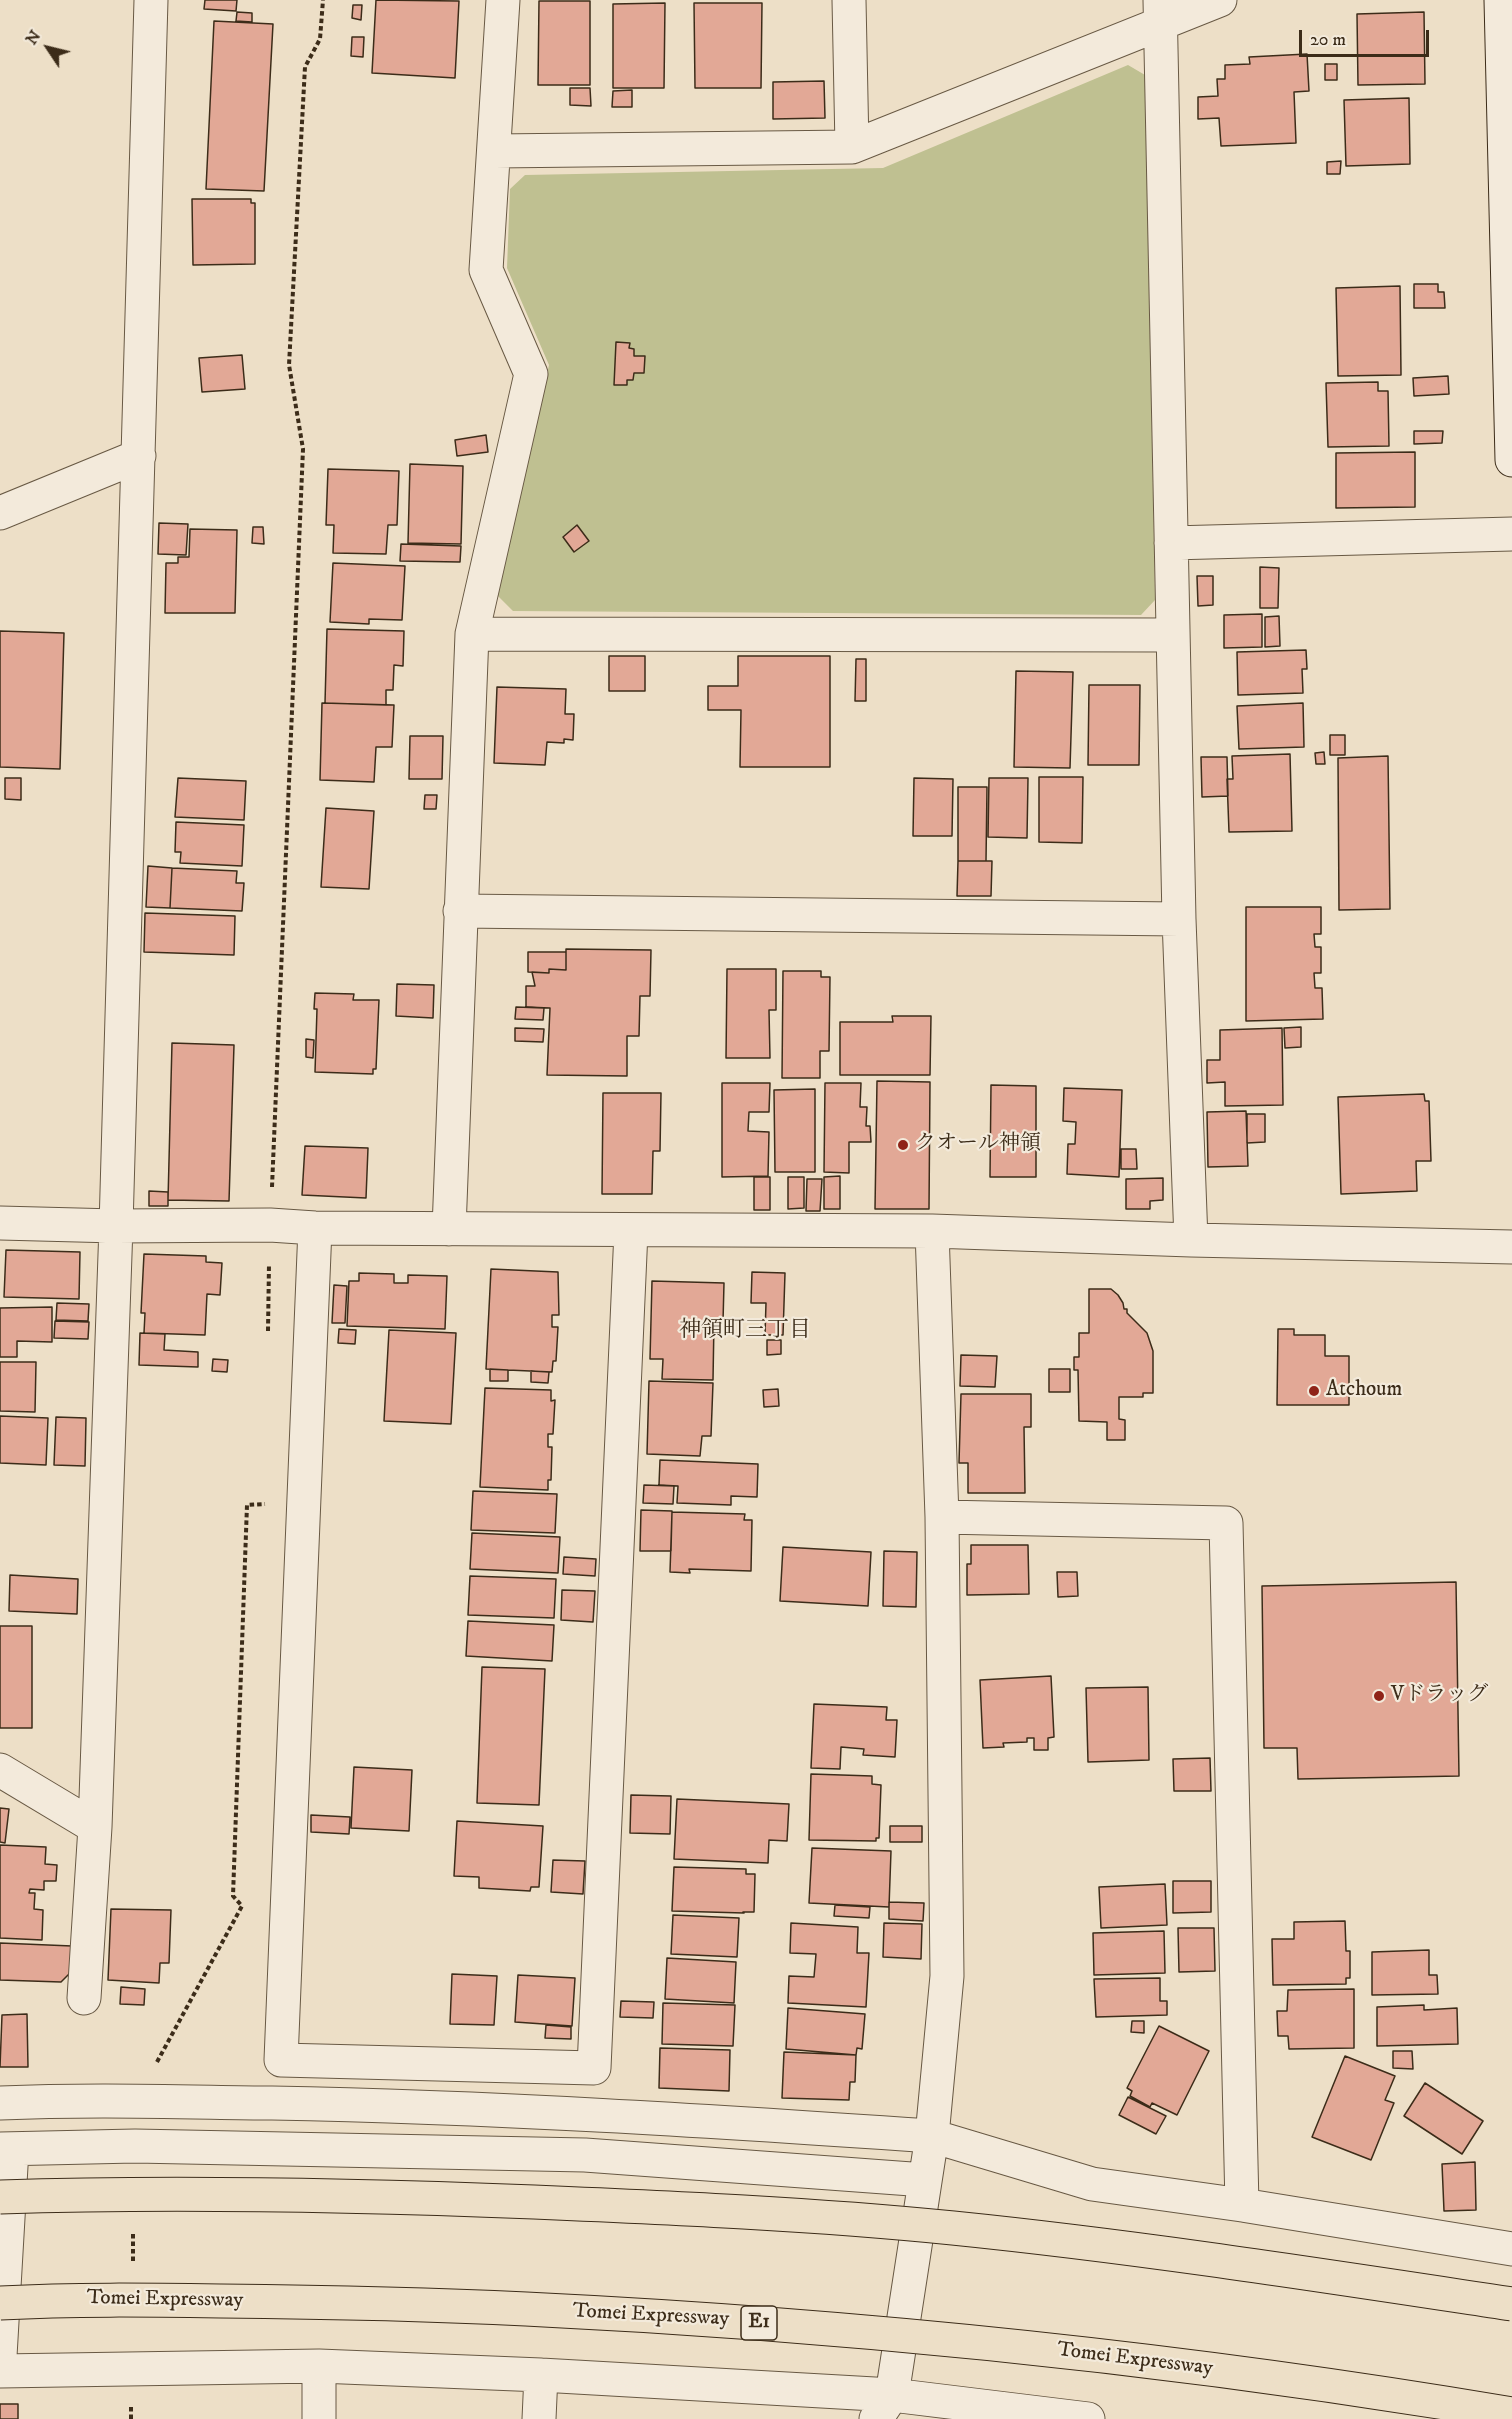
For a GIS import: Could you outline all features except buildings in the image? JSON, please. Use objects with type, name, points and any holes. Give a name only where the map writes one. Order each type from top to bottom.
[{"type":"highway","points":[[0,2197],[69,2195],[401,2197],[711,2209],[953,2228],[1268,2266],[1512,2304]]},
{"type":"highway","name":"Tomei Expressway","points":[[0,2303],[60,2300],[402,2302],[690,2317],[1044,2349],[1357,2388],[1512,2414]]},
{"type":"street","points":[[84,1998],[95,1827],[116,1226],[151,0]]},
{"type":"street","points":[[449,1228],[472,634],[531,374],[486,270],[503,0]]},
{"type":"street","points":[[849,0],[852,147]]},
{"type":"street","points":[[495,151],[852,147],[1160,13],[1220,0]]},
{"type":"street","points":[[1501,0],[1512,460]]},
{"type":"street","points":[[1160,13],[1179,920],[1191,1240]]},
{"type":"street","points":[[0,513],[139,456]]},
{"type":"street","points":[[1171,543],[1512,534]]},
{"type":"street","points":[[472,634],[1173,635]]},
{"type":"street","points":[[460,911],[1179,920]]},
{"type":"street","points":[[0,1223],[631,1231],[932,1231],[1191,1240],[1512,1247]]},
{"type":"street","points":[[315,1228],[281,2060],[594,2068],[631,1231]]},
{"type":"street","points":[[884,2407],[932,2136],[947,1976],[942,1517],[932,1231]]},
{"type":"street","points":[[942,1517],[1226,1523],[1242,2205]]},
{"type":"street","points":[[0,1770],[95,1827]]},
{"type":"street","points":[[0,2103],[48,2101],[328,2104],[613,2114],[932,2136],[1092,2184],[1242,2205],[1512,2249]]},
{"type":"street","points":[[0,2356],[6,2149],[135,2146],[585,2155],[925,2180]]},
{"type":"street","points":[[319,2366],[319,2419]]},
{"type":"street","points":[[0,2371],[319,2366],[541,2375],[884,2407],[1088,2419]]},
{"type":"street","points":[[539,2419],[541,2375]]},
{"type":"green space","points":[[1128,65],[1145,75],[1155,600],[1141,615],[513,611],[498,596],[549,365],[507,268],[510,189],[525,175],[883,168]]},
{"type":"place","name":"クオール神領","points":[[903,1145]]},
{"type":"place","name":"Atchoum","points":[[1314,1391]]},
{"type":"place","name":"Vドラッグ","points":[[1379,1696]]},
{"type":"district","name":"神領町三丁目","points":[[745,1331]]}]
